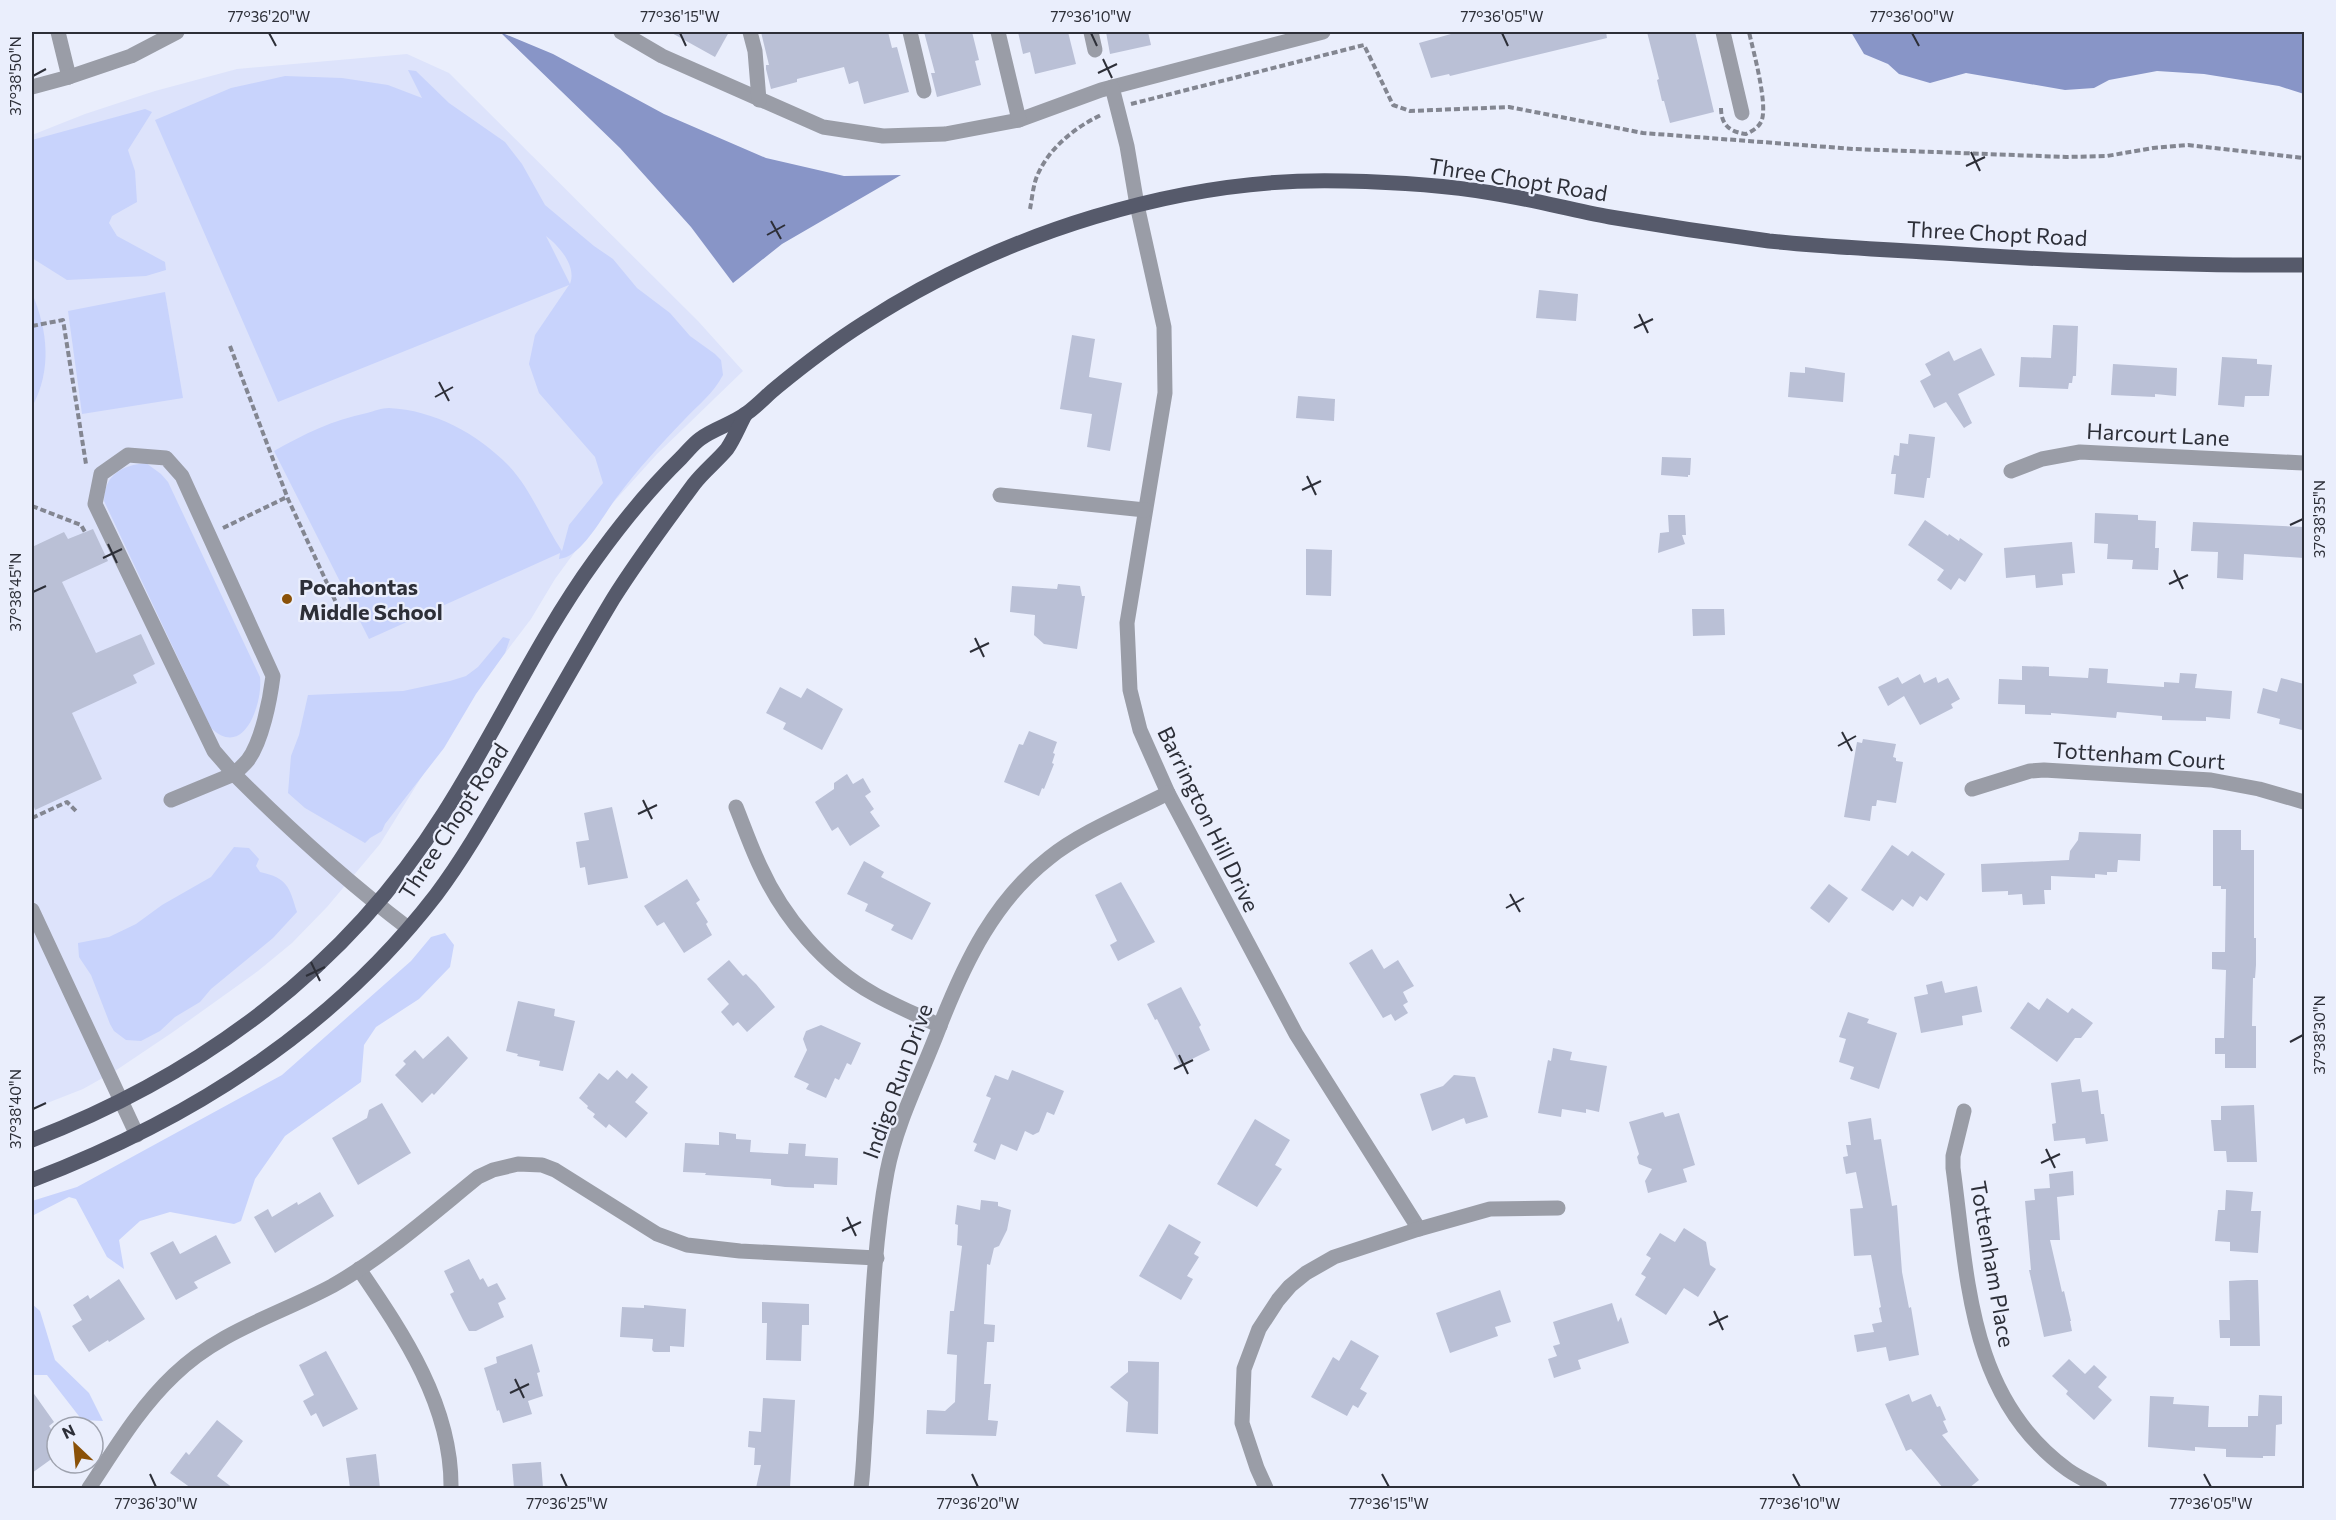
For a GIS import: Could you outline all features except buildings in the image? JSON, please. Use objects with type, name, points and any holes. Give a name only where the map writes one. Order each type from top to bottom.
[{"type":"main road","name":"Three Chopt Road","points":[[32,1140],[121,1102],[160,1081],[234,1033],[317,965],[377,905],[412,861],[444,813],[573,591],[640,501],[701,438],[745,415],[813,358],[862,324],[913,293],[993,254],[1065,226],[1137,205],[1210,191],[1256,184],[1340,180],[1442,186],[1494,193],[1606,216],[1712,234],[1828,246],[2021,258],[2217,266],[2304,265]]},
{"type":"main road","name":"Three Chopt Road","points":[[32,1180],[136,1135],[222,1089],[280,1048],[337,1001],[408,928],[436,894],[487,819],[581,652],[637,561],[696,482],[728,447],[745,415]]},
{"type":"street","points":[[58,32],[69,77]]},
{"type":"street","points":[[32,87],[131,56],[177,32]]},
{"type":"street","points":[[621,32],[662,56],[823,127],[883,136],[945,134],[1019,120],[1112,87],[1323,32]]},
{"type":"street","points":[[750,32],[755,51],[759,100]]},
{"type":"street","points":[[910,32],[924,91]]},
{"type":"street","points":[[998,32],[1019,120]]},
{"type":"street","points":[[1091,32],[1095,50]]},
{"type":"street","points":[[1723,32],[1742,113]]},
{"type":"street","name":"Barrington Hill Drive","points":[[1112,87],[1164,327],[1165,393],[1127,623],[1130,690],[1140,730],[1168,793],[1296,1034],[1419,1229]]},
{"type":"street","name":"Harcourt Lane","points":[[2011,471],[2042,459],[2080,452],[2304,464]]},
{"type":"street","points":[[171,801],[234,774],[249,759],[262,728],[270,699],[273,676],[182,476],[166,458],[128,455],[101,474],[95,504],[214,751],[234,774],[288,828],[377,905],[408,928]]},
{"type":"street","points":[[1000,495],[1145,510]]},
{"type":"street","name":"Tottenham Court","points":[[1972,789],[2030,771],[2044,770],[2211,780],[2236,784],[2304,802]]},
{"type":"street","name":"Indigo Run Drive","points":[[861,1488],[877,1258],[888,1169],[901,1123],[940,1026],[980,936],[1008,896],[1050,856],[1168,793]]},
{"type":"street","points":[[736,807],[760,867],[773,891],[804,935],[838,968],[873,994],[940,1026]]},
{"type":"street","points":[[32,909],[136,1135]]},
{"type":"street","name":"Tottenham Place","points":[[1964,1110],[1953,1156],[1953,1168],[1972,1307],[1992,1377],[2012,1411],[2044,1449],[2068,1470],[2100,1488]]},
{"type":"street","points":[[90,1488],[138,1414],[174,1375],[210,1345],[243,1326],[330,1286],[359,1269],[396,1244],[478,1177],[493,1170],[529,1164],[555,1170],[657,1234],[687,1245],[740,1251],[877,1258]]},
{"type":"street","points":[[1266,1488],[1253,1459],[1242,1423],[1244,1369],[1258,1329],[1278,1300],[1306,1273],[1334,1257],[1490,1209],[1558,1209]]},
{"type":"street","points":[[359,1269],[411,1347],[432,1394],[448,1453],[451,1488]]},
{"type":"path","points":[[1030,209],[1036,177],[1052,149],[1086,122],[1118,108],[1364,45],[1393,105],[1410,111],[1509,107],[1643,133],[1854,149],[2066,158],[2107,156],[2188,145],[2304,158]]},
{"type":"path","points":[[32,326],[63,320],[86,464]]},
{"type":"path","points":[[230,346],[287,497],[339,609]]},
{"type":"path","points":[[221,529],[287,497]]},
{"type":"path","points":[[32,506],[81,525],[85,532]]},
{"type":"path","points":[[32,818],[67,802],[76,811]]},
{"type":"shaded area","points":[[500,32],[553,54],[664,114],[766,158],[844,176],[901,175],[782,244],[733,283],[691,227],[620,148]]},
{"type":"shaded area","points":[[1851,32],[2304,32],[2304,94],[2279,86],[2204,74],[2157,71],[2109,80],[2094,88],[2065,90],[1966,73],[1930,83],[1899,74],[1888,64],[1864,54]]},
{"type":"shaded area","name":"Pocahontas Middle School","points":[[407,54],[449,73],[698,321],[743,371],[657,454],[601,516],[555,579],[531,619],[468,702],[380,844],[327,907],[292,943],[258,971],[173,1032],[115,1071],[83,1089],[32,1109],[32,135],[85,114],[155,91],[237,69]]},
{"type":"shaded area","points":[[408,70],[416,71],[449,103],[505,142],[522,164],[545,205],[613,259],[637,288],[670,313],[690,336],[715,354],[721,360],[723,375],[710,394],[633,477],[576,551],[559,559],[560,553],[369,639],[274,451],[308,433],[354,416],[389,408],[422,413],[469,434],[497,454],[524,486],[562,551],[569,525],[603,483],[595,457],[539,393],[529,364],[535,335],[569,285],[278,402],[155,120],[231,88],[285,76],[342,78],[388,85],[422,98]],"holes":[[[546,236],[566,257],[571,270],[570,284]]]},
{"type":"shaded area","points":[[145,109],[152,112],[128,150],[135,171],[137,202],[112,216],[109,223],[117,236],[165,262],[166,270],[146,276],[67,280],[32,258],[32,140]]},
{"type":"shaded area","points":[[165,292],[183,398],[82,414],[68,311]]},
{"type":"shaded area","points":[[32,293],[42,322],[46,350],[43,379],[32,407]]},
{"type":"shaded area","points":[[146,463],[168,482],[260,677],[255,713],[242,733],[233,737],[223,736],[211,728],[104,501],[107,484],[116,473],[129,466]]},
{"type":"shaded area","points":[[503,637],[510,639],[505,653],[476,694],[444,748],[382,831],[365,843],[305,808],[288,793],[291,756],[299,735],[308,695],[403,691],[450,681],[466,676],[478,667]]},
{"type":"shaded area","points":[[234,847],[249,848],[259,859],[256,866],[260,872],[276,877],[286,885],[297,912],[273,938],[211,989],[200,1002],[175,1017],[160,1031],[141,1041],[126,1040],[114,1031],[110,1024],[91,975],[79,957],[78,943],[109,937],[136,924],[162,905],[211,877]]},
{"type":"shaded area","points":[[445,933],[454,945],[450,967],[419,999],[376,1027],[364,1045],[361,1082],[285,1136],[255,1179],[241,1221],[234,1224],[170,1212],[140,1221],[119,1240],[124,1269],[107,1257],[76,1199],[69,1197],[32,1216],[32,1201],[77,1187],[282,1075],[411,961],[431,937]]},
{"type":"shaded area","points":[[32,1304],[40,1311],[55,1360],[89,1393],[100,1415],[78,1415],[47,1375],[32,1375]]},
{"type":"place","name":"Pocahontas Middle School","points":[[287,599]]}]
